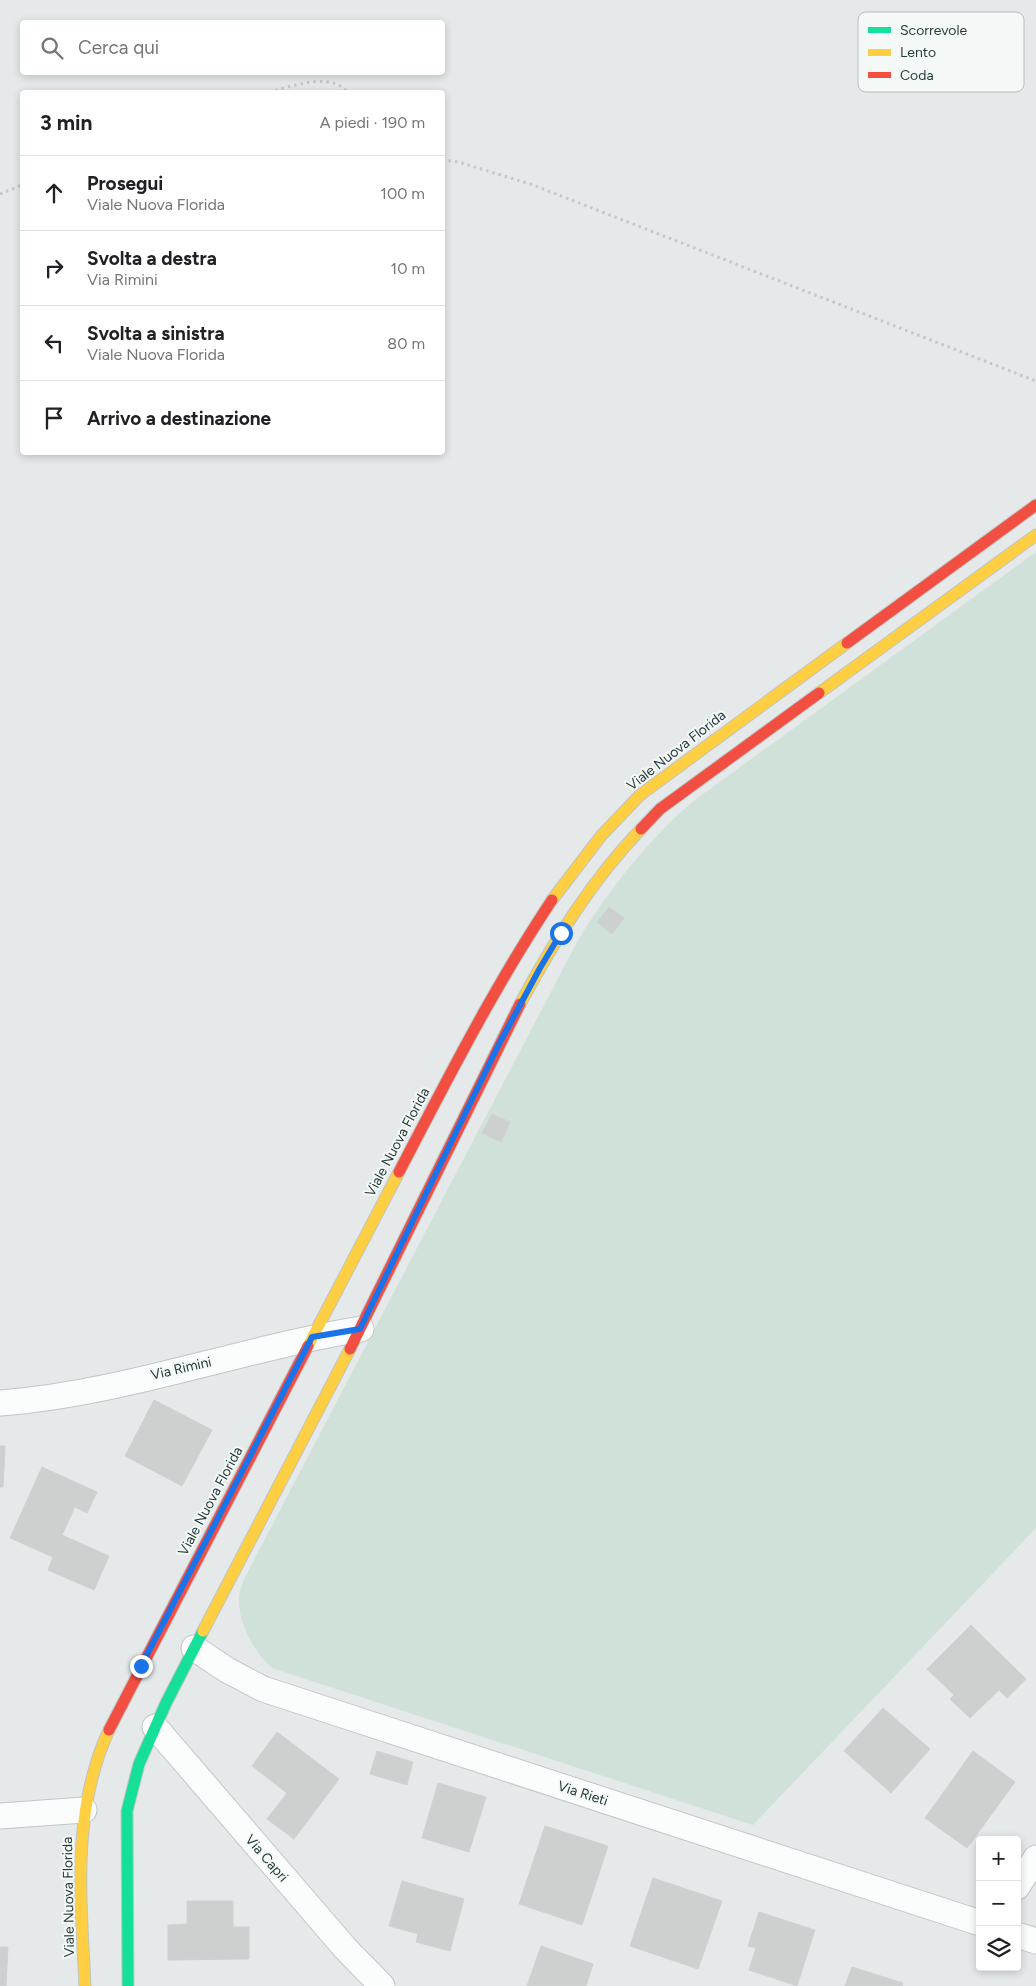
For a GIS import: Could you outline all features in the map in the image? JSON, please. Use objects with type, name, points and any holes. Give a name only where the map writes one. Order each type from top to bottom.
[{"type":"street","name":"Viale Nuova Florida","points":[[85,1986],[81,1843],[84,1810],[98,1758],[141,1666],[496,988],[562,885],[601,836],[640,795],[662,777],[1036,506]]},
{"type":"street","points":[[128,1986],[127,1811],[134,1779],[155,1727],[194,1648],[360,1329],[523,998],[561,933],[602,873],[622,849],[648,821],[679,794],[1036,535]]},
{"type":"street","name":"Via Rimini","points":[[0,1403],[48,1398],[312,1337],[360,1329]]},
{"type":"street","name":"Via Rieti","points":[[194,1648],[226,1670],[263,1689],[976,1922]]},
{"type":"street","name":"Via Capri","points":[[155,1727],[345,1948],[382,1986]]},
{"type":"street","points":[[0,1816],[84,1810]]},
{"type":"street","points":[[1021,1881],[1036,1858]]},
{"type":"street","points":[[1021,1936],[1036,1941]]},
{"type":"path","points":[[278,90],[321,81],[343,87],[345,90]]},
{"type":"path","points":[[445,160],[459,162],[533,185],[1036,381]]},
{"type":"path","points":[[0,194],[20,186]]},
{"type":"shaded area","points":[[1036,552],[1036,1528],[753,1825],[272,1668],[259,1654],[248,1636],[239,1608],[239,1598],[244,1579],[577,942],[615,885],[644,850],[692,802]],"holes":[[[609,907],[623,918],[612,933],[597,922]],[[492,1114],[510,1122],[501,1142],[482,1133]]]},
{"type":"building","points":[[609,907],[624,918],[612,934],[597,922]]},
{"type":"building","points":[[492,1114],[510,1122],[501,1142],[482,1133]]},
{"type":"building","points":[[154,1400],[212,1430],[182,1486],[125,1456]]},
{"type":"building","points":[[0,1446],[5,1446],[3,1487],[0,1487]]},
{"type":"building","points":[[42,1467],[97,1492],[87,1513],[75,1507],[62,1535],[109,1556],[94,1590],[48,1570],[53,1557],[10,1538]]},
{"type":"building","points":[[971,1625],[1026,1679],[1007,1698],[999,1690],[970,1718],[950,1699],[954,1695],[927,1669]]},
{"type":"building","points":[[883,1708],[930,1749],[891,1793],[844,1751]]},
{"type":"building","points":[[277,1732],[339,1779],[294,1839],[267,1819],[287,1793],[252,1766]]},
{"type":"building","points":[[377,1751],[413,1762],[407,1785],[370,1774]]},
{"type":"building","points":[[973,1751],[1015,1782],[967,1848],[925,1818]]},
{"type":"building","points":[[438,1783],[486,1797],[469,1852],[422,1838]]},
{"type":"building","points":[[545,1826],[608,1846],[582,1925],[519,1904]]},
{"type":"building","points":[[653,1878],[722,1901],[698,1969],[630,1946]]},
{"type":"building","points":[[402,1881],[464,1899],[450,1951],[416,1942],[418,1934],[389,1926]]},
{"type":"building","points":[[187,1901],[233,1901],[233,1927],[249,1927],[249,1959],[168,1960],[168,1925],[187,1924]]},
{"type":"building","points":[[759,1912],[815,1930],[797,1986],[749,1970],[756,1948],[748,1946]]},
{"type":"building","points":[[541,1946],[593,1964],[586,1986],[527,1986]]},
{"type":"building","points":[[0,1947],[8,1947],[6,1986],[0,1986]]},
{"type":"building","points":[[852,1967],[903,1983],[902,1986],[845,1986]]},
{"type":"traffic: fast","points":[[128,1986],[127,1811],[139,1764],[166,1703],[203,1631]]},
{"type":"traffic: slow","points":[[819,693],[1036,535]]},
{"type":"traffic: slow","points":[[552,900],[601,836],[640,795],[847,643]]},
{"type":"traffic: slow","points":[[520,1004],[560,934],[590,890],[641,829]]},
{"type":"traffic: slow","points":[[308,1346],[399,1172]]},
{"type":"traffic: slow","points":[[203,1631],[350,1349]]},
{"type":"traffic: slow","points":[[85,1986],[81,1856],[89,1792],[97,1761],[109,1730]]},
{"type":"traffic: jam","points":[[847,643],[1036,505]]},
{"type":"traffic: jam","points":[[641,829],[660,809],[819,693]]},
{"type":"traffic: jam","points":[[399,1172],[453,1068],[510,966],[552,900]]},
{"type":"traffic: jam","points":[[350,1349],[520,1004]]},
{"type":"traffic: jam","points":[[109,1730],[308,1346]]},
{"type":"route","points":[[141,1666],[312,1337],[360,1329],[518,1006],[561,933]]}]
